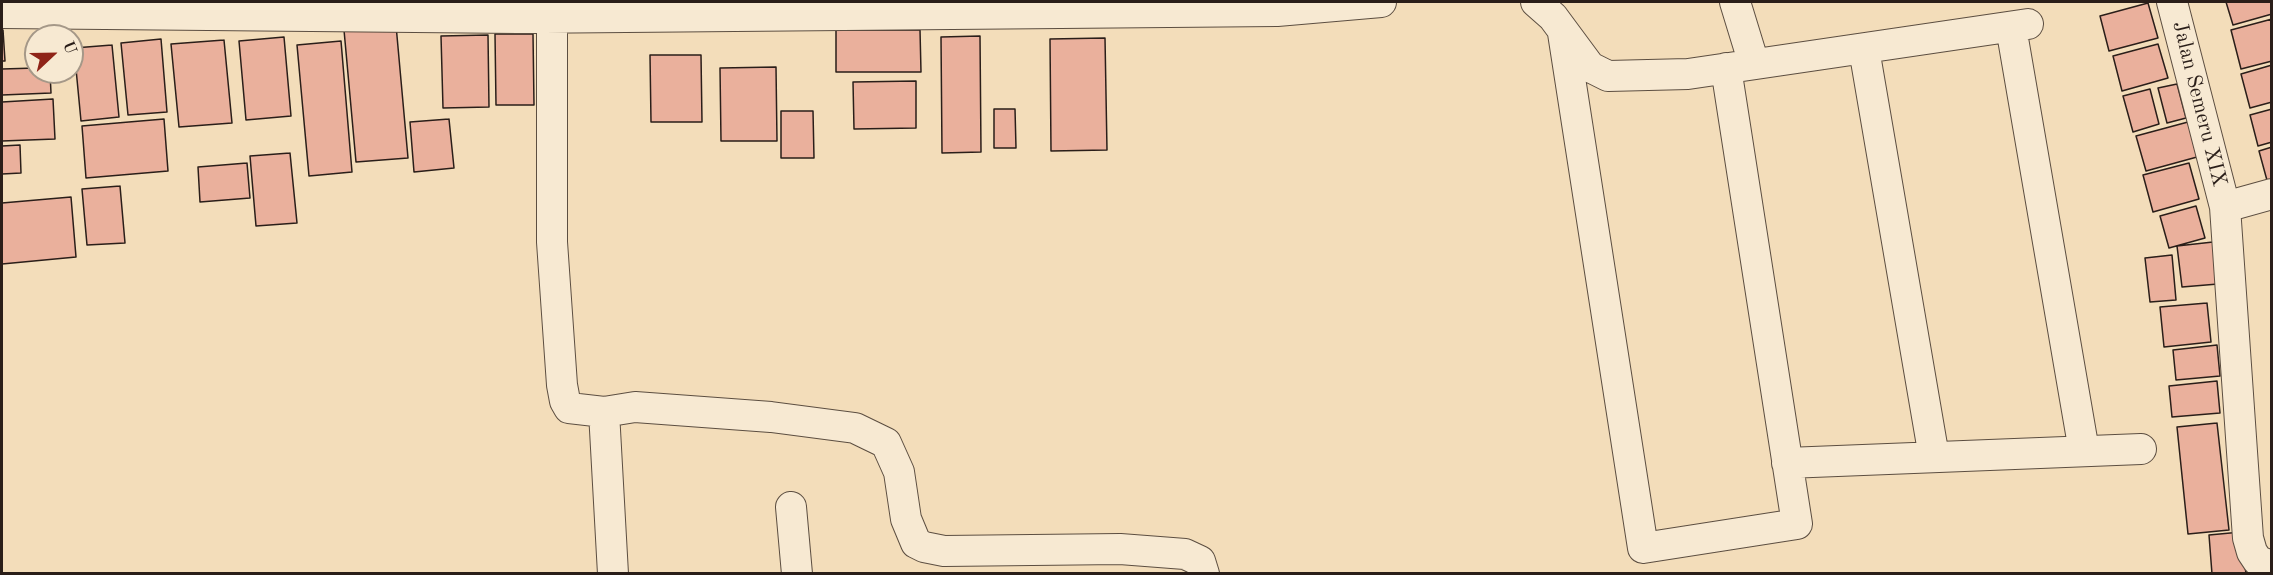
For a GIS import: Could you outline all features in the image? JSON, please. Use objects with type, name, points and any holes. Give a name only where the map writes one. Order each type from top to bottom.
[{"type":"street","points":[[2,13],[518,10],[552,17],[745,8],[1277,11],[1381,2]]},
{"type":"street","points":[[1536,2],[1553,17],[1590,67],[1608,76],[1688,74],[2019,26],[2084,451]]},
{"type":"street","points":[[1563,33],[1643,548],[1797,524],[1787,463],[1740,66],[1735,2]]},
{"type":"street","name":"Jalan Semeru XIX","points":[[2172,2],[2225,207],[2248,538],[2252,552],[2262,567]]},
{"type":"street","points":[[552,17],[552,242],[562,385],[564,401],[569,408],[604,412],[635,406],[771,417],[855,428],[886,443],[899,472],[906,519],[916,543],[924,547],[944,551],[1120,549],[1185,554],[1200,561],[1204,572]]},
{"type":"street","points":[[1864,48],[1934,457]]},
{"type":"street","points":[[2225,207],[2271,194]]},
{"type":"street","points":[[604,412],[613,573]]},
{"type":"street","points":[[1787,463],[2141,449]]},
{"type":"street","points":[[791,507],[797,573]]},
{"type":"building","points":[[2226,2],[2272,2],[2272,14],[2233,25]]},
{"type":"building","points":[[2148,3],[2158,38],[2109,51],[2100,16]]},
{"type":"building","points":[[2272,19],[2272,61],[2241,69],[2231,30]]},
{"type":"building","points":[[396,25],[408,158],[356,162],[344,30]]},
{"type":"building","points":[[3,30],[5,61],[2,61]]},
{"type":"building","points":[[836,30],[920,30],[921,72],[836,72]]},
{"type":"building","points":[[495,34],[533,34],[534,105],[496,105]]},
{"type":"building","points":[[488,35],[489,107],[443,108],[441,36]]},
{"type":"building","points":[[980,36],[981,152],[942,153],[941,37]]},
{"type":"building","points":[[284,37],[291,116],[246,120],[239,41]]},
{"type":"building","points":[[1105,38],[1107,150],[1051,151],[1050,39]]},
{"type":"building","points":[[161,39],[167,112],[128,115],[121,43]]},
{"type":"building","points":[[224,40],[232,123],[179,127],[171,44]]},
{"type":"building","points":[[341,41],[352,172],[309,176],[297,45]]},
{"type":"building","points":[[2158,44],[2168,78],[2122,91],[2113,56]]},
{"type":"building","points":[[112,45],[119,117],[81,121],[77,84],[84,84],[84,47]]},
{"type":"building","points":[[650,55],[701,55],[702,122],[651,122]]},
{"type":"building","points":[[2272,65],[2272,102],[2250,108],[2241,74]]},
{"type":"building","points":[[776,67],[777,141],[721,141],[720,68]]},
{"type":"building","points":[[24,68],[24,84],[51,84],[51,93],[2,95],[2,69]]},
{"type":"building","points":[[916,81],[916,128],[854,129],[853,82]]},
{"type":"building","points":[[2177,84],[2186,118],[2167,123],[2158,88]]},
{"type":"building","points":[[2150,89],[2159,124],[2133,132],[2123,96]]},
{"type":"building","points":[[53,99],[55,139],[2,141],[2,102]]},
{"type":"building","points":[[994,109],[1015,109],[1016,148],[994,148]]},
{"type":"building","points":[[2272,109],[2272,142],[2258,146],[2250,115]]},
{"type":"building","points":[[781,111],[813,111],[814,158],[781,158]]},
{"type":"building","points":[[164,119],[168,171],[86,178],[82,126]]},
{"type":"building","points":[[449,119],[454,168],[414,172],[410,122]]},
{"type":"building","points":[[2188,122],[2197,157],[2146,171],[2136,136]]},
{"type":"building","points":[[20,145],[21,173],[2,174],[2,146]]},
{"type":"building","points":[[2272,147],[2272,183],[2268,184],[2259,151]]},
{"type":"building","points":[[290,153],[297,223],[256,226],[250,156]]},
{"type":"building","points":[[247,163],[250,198],[200,202],[198,167]]},
{"type":"building","points":[[2189,163],[2199,199],[2153,212],[2143,175]]},
{"type":"building","points":[[120,186],[125,243],[87,245],[82,189]]},
{"type":"building","points":[[71,197],[76,257],[2,264],[2,203]]},
{"type":"building","points":[[2196,206],[2205,238],[2169,248],[2160,216]]},
{"type":"building","points":[[2213,242],[2218,284],[2182,287],[2177,246]]},
{"type":"building","points":[[2172,255],[2176,300],[2150,302],[2145,258]]},
{"type":"building","points":[[2207,303],[2211,342],[2164,347],[2160,307]]},
{"type":"building","points":[[2217,345],[2220,376],[2176,380],[2173,350]]},
{"type":"building","points":[[2217,381],[2220,413],[2172,417],[2169,386]]},
{"type":"building","points":[[2217,423],[2229,530],[2188,534],[2177,427]]},
{"type":"building","points":[[2241,532],[2246,574],[2212,574],[2209,535]]}]
